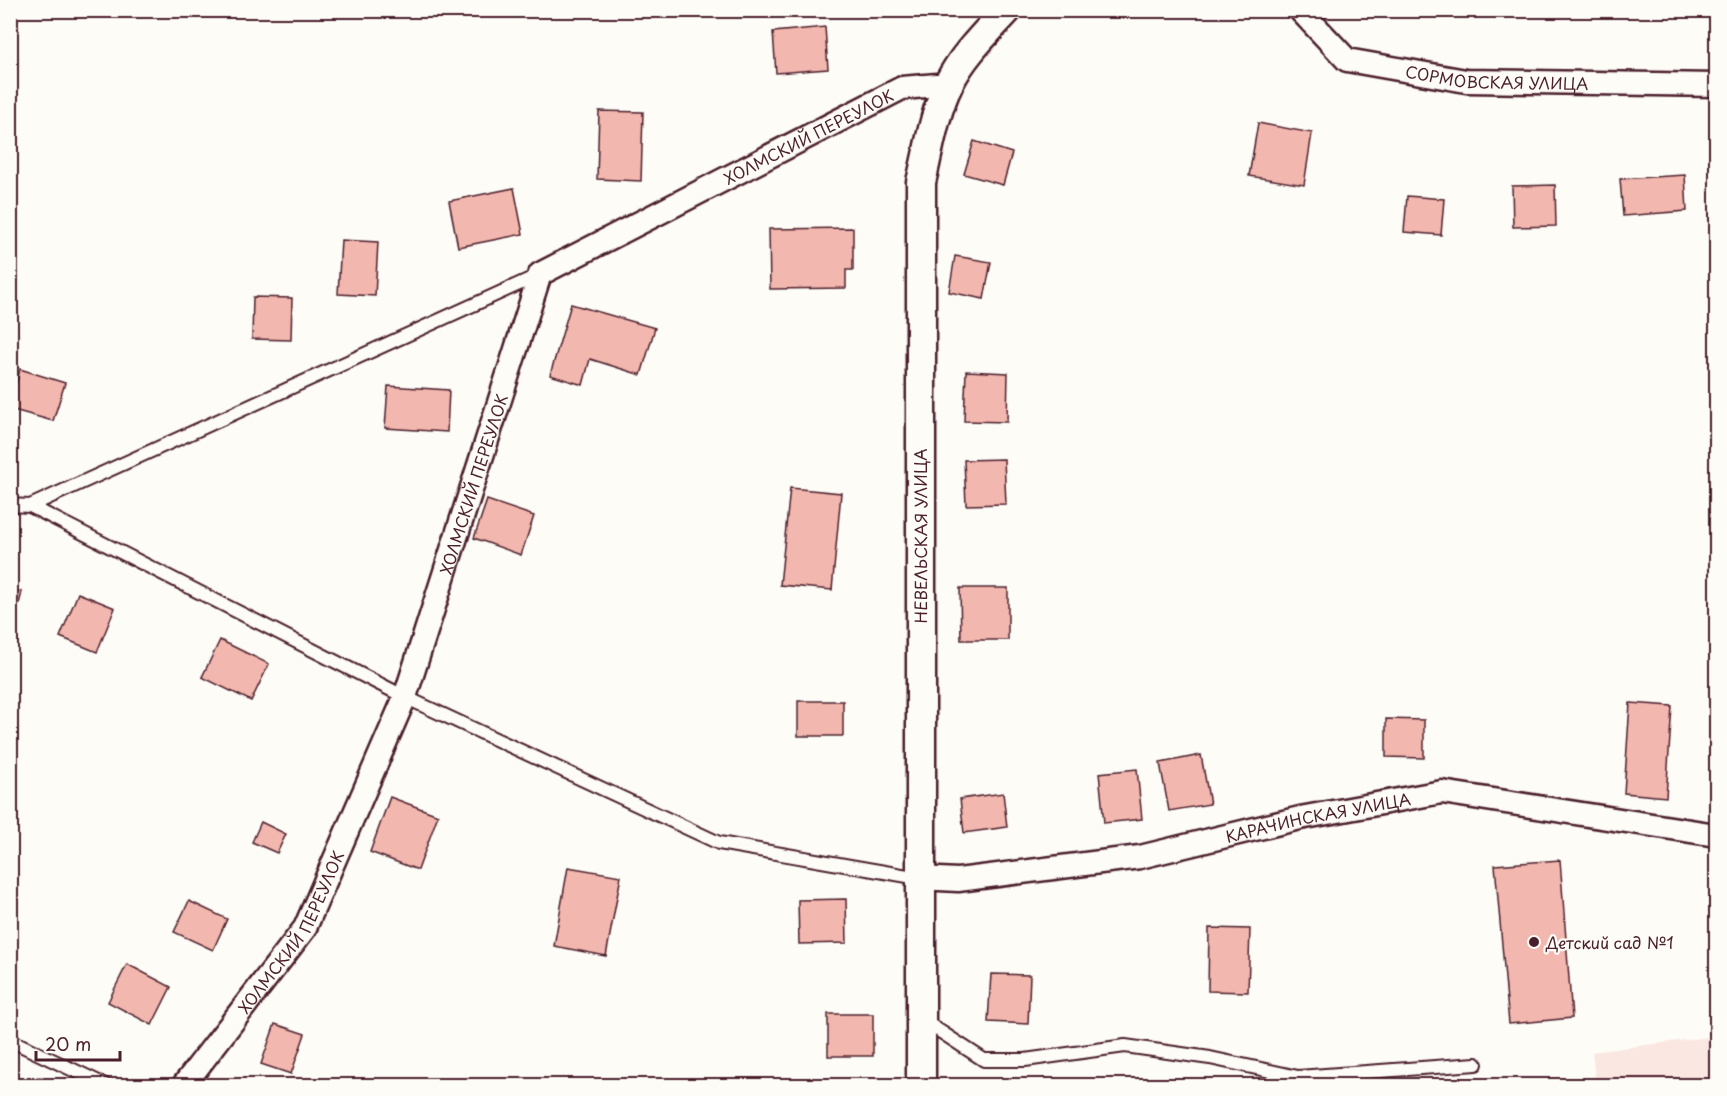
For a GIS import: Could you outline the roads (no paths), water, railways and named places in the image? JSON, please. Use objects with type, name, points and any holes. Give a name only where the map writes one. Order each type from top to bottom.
[{"type":"street","name":"НЕВЕЛЬСКАЯ УЛИЦА","points":[[921,1086],[921,182],[937,117],[949,84],[970,50],[1007,10]]},
{"type":"street","name":"СОРМОВСКАЯ УЛИЦА","points":[[1300,10],[1347,60],[1358,62],[1466,81],[1716,85]]},
{"type":"street","name":"ХОЛМСКИЙ ПЕРЕУЛОК","points":[[183,1086],[305,928],[405,697],[540,274],[902,88],[949,84]]},
{"type":"street","name":"КАРАЧИНСКАЯ УЛИЦА","points":[[920,878],[958,880],[1140,857],[1300,818],[1442,792],[1716,835]]},
{"type":"lane","points":[[30,506],[540,274]]},
{"type":"lane","points":[[10,505],[30,506],[405,697],[719,843],[920,878]]},
{"type":"lane","points":[[921,1019],[984,1060],[1025,1060],[1125,1046],[1209,1058],[1298,1077],[1476,1064]]},
{"type":"lane","points":[[10,1040],[107,1086]]},
{"type":"place","name":"Детский сад №1","points":[[1534,942]]}]
